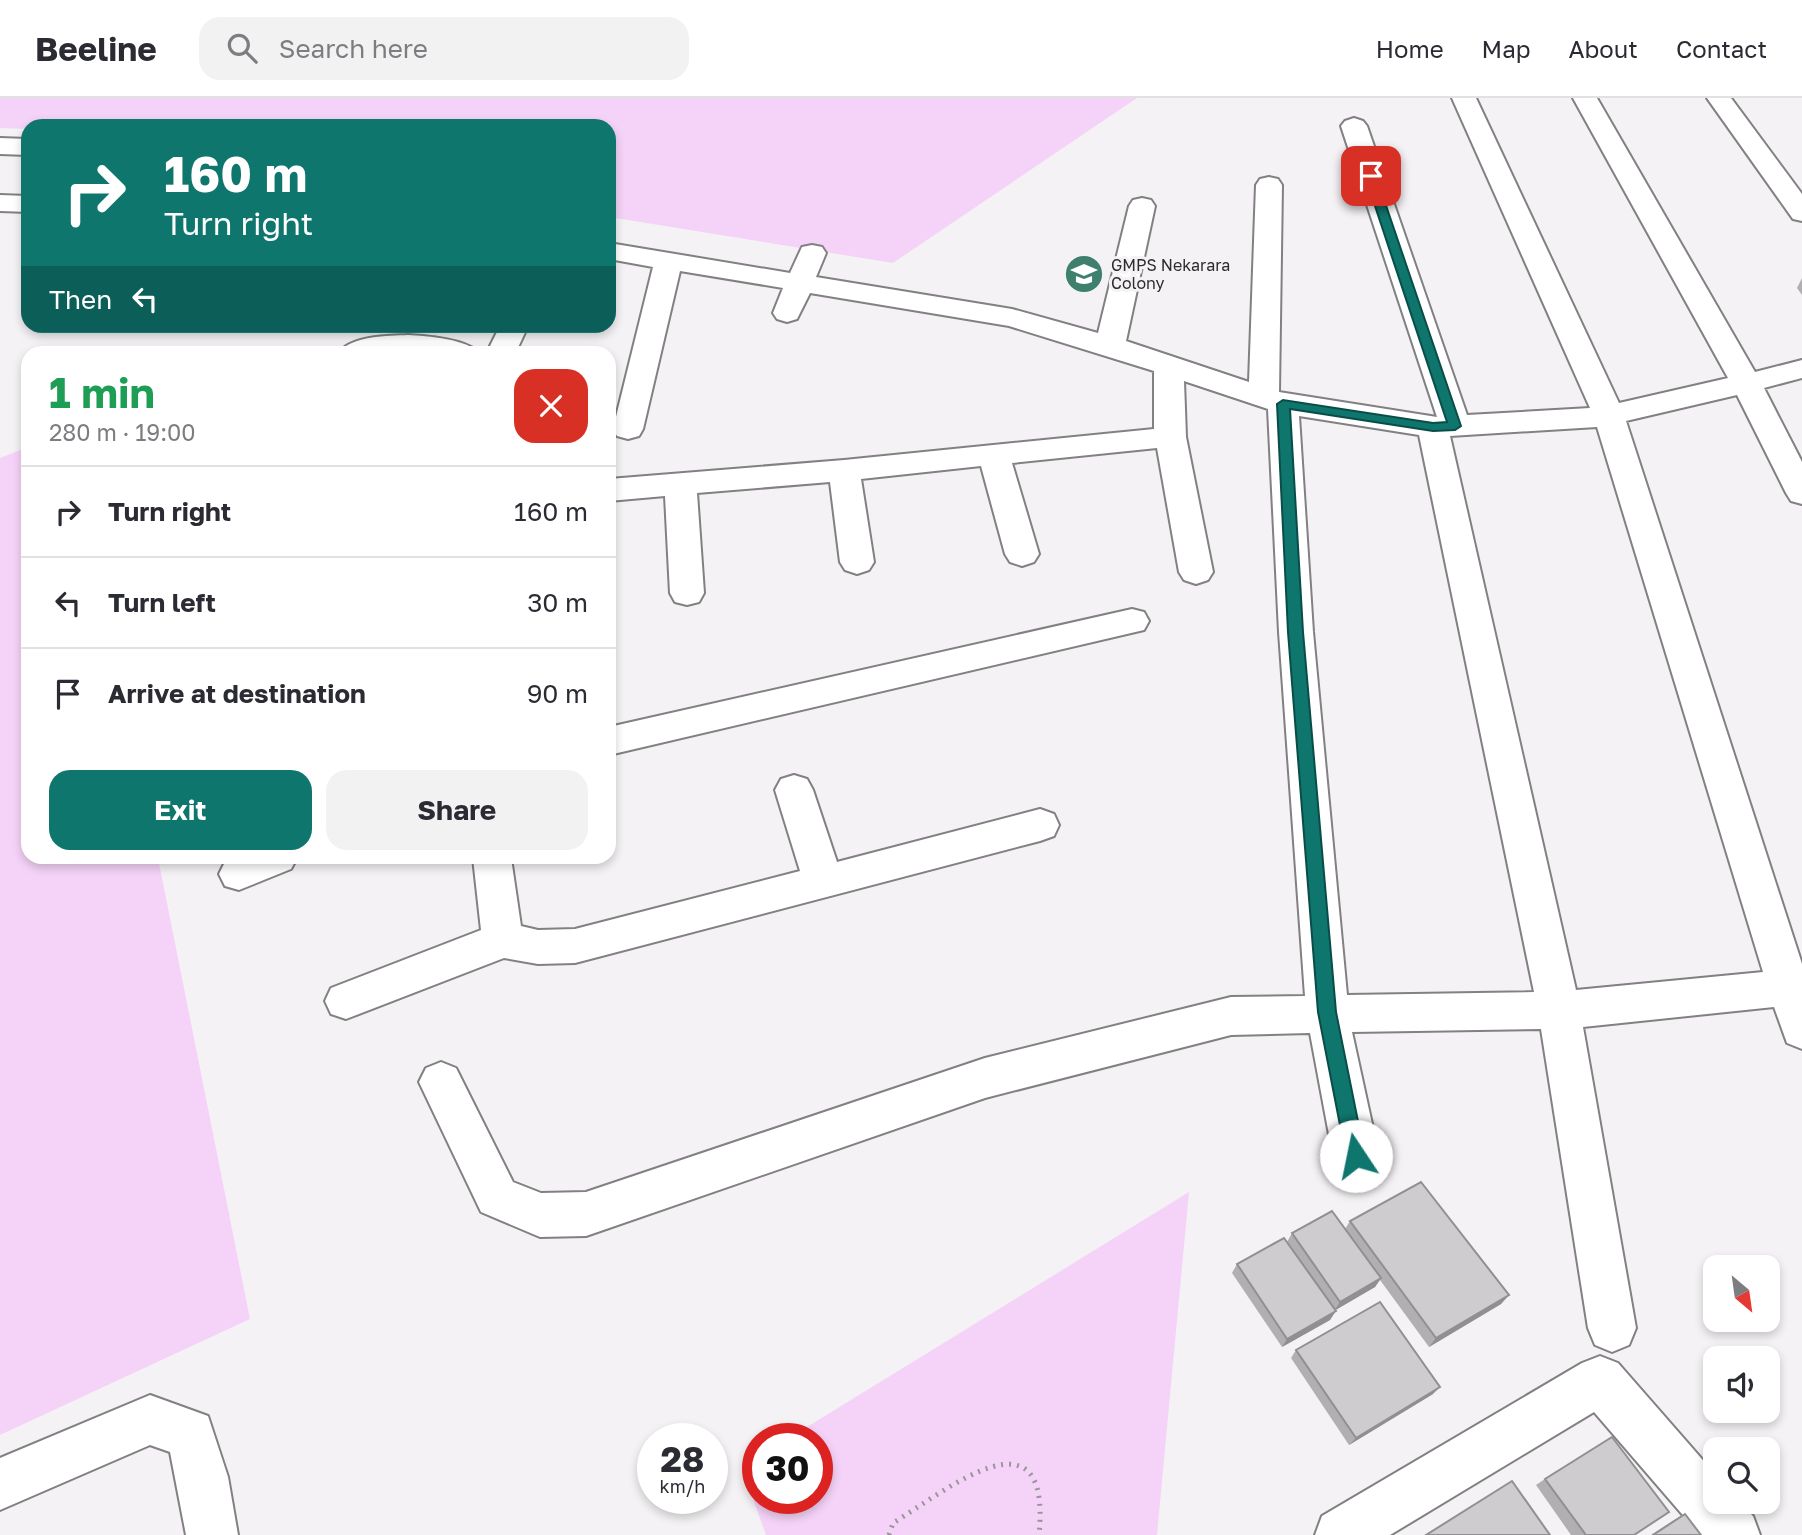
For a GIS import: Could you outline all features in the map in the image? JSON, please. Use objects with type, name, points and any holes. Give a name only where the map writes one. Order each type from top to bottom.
[{"type":"street","points":[[1464,98],[1609,415],[1795,985],[1802,1030]]},
{"type":"street","points":[[1585,98],[1746,383],[1802,493]]},
{"type":"street","points":[[1719,98],[1802,213]]},
{"type":"street","points":[[1354,126],[1444,427],[1559,1010],[1612,1328]]},
{"type":"street","points":[[0,146],[21,147]]},
{"type":"street","points":[[1269,185],[1274,401],[1327,1012],[1356,1156]]},
{"type":"street","points":[[0,203],[21,204]]},
{"type":"street","points":[[1110,346],[1142,206]]},
{"type":"street","points":[[616,252],[1012,318],[1110,346],[1274,401],[1444,427],[1609,415],[1802,369]]},
{"type":"street","points":[[787,313],[798,281],[812,253]]},
{"type":"street","points":[[628,429],[668,262]]},
{"type":"street","points":[[397,346],[443,346]]},
{"type":"street","points":[[1169,365],[1170,437],[1196,572]]},
{"type":"street","points":[[616,490],[1170,437]]},
{"type":"street","points":[[994,455],[1022,554]]},
{"type":"street","points":[[844,470],[857,562]]},
{"type":"street","points":[[680,485],[687,593]]},
{"type":"street","points":[[616,739],[1132,621]]},
{"type":"street","points":[[794,790],[823,881]]},
{"type":"street","points":[[346,1001],[503,940],[538,947],[575,946],[1040,825]]},
{"type":"street","points":[[239,874],[263,864]]},
{"type":"street","points":[[493,864],[503,940]]},
{"type":"street","points":[[441,1082],[497,1197],[540,1215],[586,1214],[985,1078],[1231,1016],[1327,1012],[1559,1010],[1659,1002],[1795,985]]},
{"type":"street","points":[[1361,1530],[1600,1381],[1734,1535]]},
{"type":"street","points":[[0,1483],[150,1420],[190,1434],[202,1477],[212,1535]]},
{"type":"path","points":[[889,1535],[893,1523],[982,1469],[995,1463],[1008,1462],[1021,1466],[1039,1485],[1042,1498],[1039,1535]]},
{"type":"shaded area","points":[[0,98],[1137,98],[893,263],[616,218],[616,119],[21,119],[21,129],[0,128]]},
{"type":"shaded area","points":[[21,450],[21,864],[159,864],[250,1319],[0,1435],[0,458]]},
{"type":"shaded area","points":[[1189,1192],[1157,1535],[766,1535],[758,1514],[833,1514],[833,1423],[813,1423]]},
{"type":"building","points":[[1421,1182],[1509,1295],[1436,1338],[1350,1221]]},
{"type":"building","points":[[1332,1211],[1381,1278],[1340,1302],[1292,1233]]},
{"type":"building","points":[[1284,1238],[1336,1311],[1287,1339],[1237,1264]]},
{"type":"building","points":[[1380,1302],[1440,1387],[1356,1438],[1296,1350]]},
{"type":"building","points":[[1612,1437],[1669,1512],[1634,1535],[1586,1535],[1545,1479]]},
{"type":"building","points":[[1512,1481],[1550,1535],[1426,1535]]},
{"type":"building","points":[[1685,1514],[1701,1535],[1653,1535]]},
{"type":"place","name":"GMPS Nekarara Colony","points":[[1084,274]]},
{"type":"route","points":[[1356,1156],[1327,1012],[1296,632],[1283,404],[1433,427],[1455,426],[1371,176]]}]
